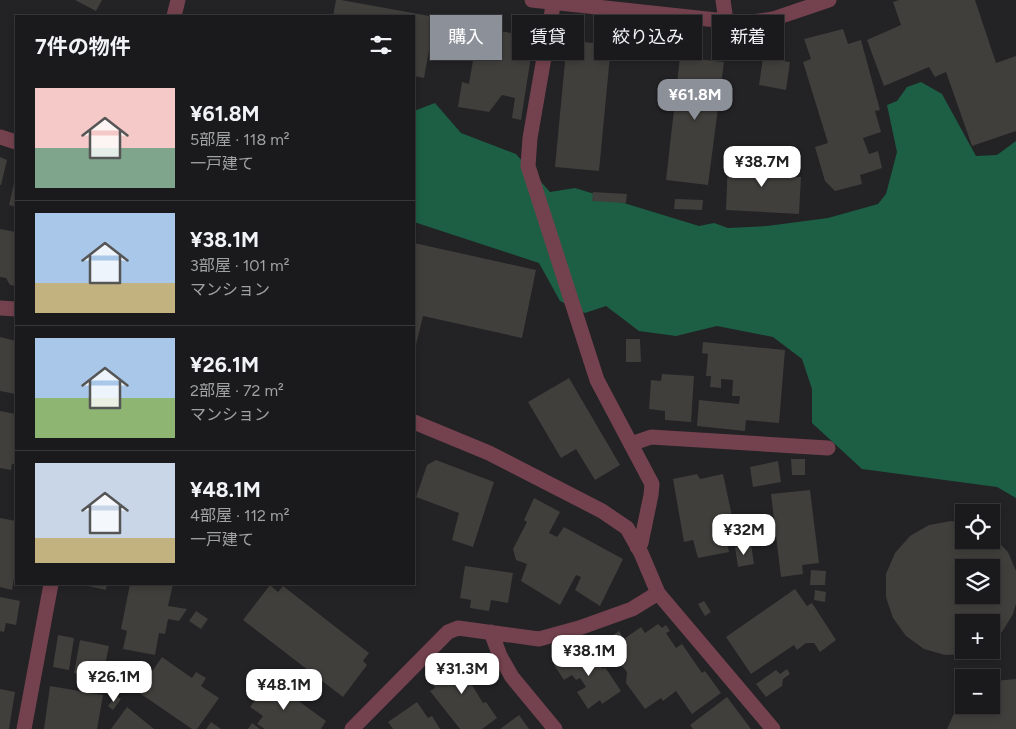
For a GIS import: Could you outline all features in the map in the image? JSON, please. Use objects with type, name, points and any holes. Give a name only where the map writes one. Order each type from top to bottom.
[{"type":"street","points":[[174,15],[178,0]]},
{"type":"street","points":[[532,0],[712,19]]},
{"type":"street","points":[[723,0],[725,15]]},
{"type":"street","points":[[784,15],[829,0]]},
{"type":"street","points":[[554,1],[530,138],[528,166],[596,380],[652,484],[641,543],[637,547]]},
{"type":"street","points":[[0,137],[15,142]]},
{"type":"street","points":[[0,308],[15,309]]},
{"type":"street","points":[[415,422],[489,453],[602,510],[627,528],[658,593],[773,729]]},
{"type":"street","points":[[631,444],[650,437],[828,448]]},
{"type":"street","points":[[24,729],[51,585]]},
{"type":"street","points":[[352,729],[448,632],[458,628],[539,639],[579,628],[632,609],[658,593]]},
{"type":"street","points":[[491,632],[500,656],[512,677],[555,729]]},
{"type":"green space","points":[[921,82],[942,94],[976,156],[997,155],[1016,141],[1016,498],[997,487],[862,469],[812,423],[812,389],[802,359],[773,337],[717,326],[676,336],[639,331],[606,306],[585,313],[560,301],[539,263],[415,222],[415,111],[435,103],[461,133],[516,154],[550,192],[575,188],[699,226],[714,223],[728,228],[767,226],[828,218],[878,204],[886,194],[897,152],[887,105],[897,101],[907,87]]},
{"type":"building","points":[[75,0],[102,0],[96,11]]},
{"type":"building","points":[[336,0],[341,0],[430,16],[430,45],[424,78],[415,76],[415,15],[333,15]]},
{"type":"building","points":[[899,0],[975,0],[996,63],[1016,56],[1016,131],[972,146],[946,72],[935,77],[929,67],[884,86],[867,40],[901,25],[893,2]]},
{"type":"building","points":[[843,29],[848,44],[861,40],[880,110],[875,111],[881,132],[863,138],[869,154],[878,151],[882,168],[860,175],[862,184],[835,191],[825,181],[815,147],[828,143],[803,62],[811,59],[804,39]]},
{"type":"building","points":[[502,31],[512,33],[512,60],[530,60],[521,120],[512,118],[515,98],[502,95],[489,112],[458,107],[462,82],[469,84],[473,60],[502,60]]},
{"type":"building","points":[[584,42],[594,43],[594,60],[610,60],[599,171],[555,167],[565,60],[584,60]]},
{"type":"building","points":[[680,60],[702,60],[724,62],[708,185],[666,180]]},
{"type":"building","points":[[763,60],[790,62],[786,90],[759,85]]},
{"type":"building","points":[[0,157],[7,160],[1,185],[0,185]]},
{"type":"building","points":[[728,160],[786,163],[786,177],[801,177],[799,214],[726,210]]},
{"type":"building","points":[[15,179],[15,207],[9,205]]},
{"type":"building","points":[[593,192],[627,194],[626,203],[592,201]]},
{"type":"building","points":[[675,199],[703,200],[702,210],[674,209]]},
{"type":"building","points":[[0,229],[15,232],[15,286],[10,285],[6,278],[0,277]]},
{"type":"building","points":[[415,243],[536,270],[522,338],[423,316],[415,349]]},
{"type":"building","points":[[0,337],[15,341],[15,394],[0,391]]},
{"type":"building","points":[[626,339],[640,339],[641,362],[626,362]]},
{"type":"building","points":[[703,342],[785,350],[779,423],[746,420],[745,431],[697,426],[699,400],[739,404],[740,396],[732,396],[733,380],[721,379],[721,388],[710,387],[711,376],[706,376],[708,354],[702,353]]},
{"type":"building","points":[[662,374],[694,376],[691,422],[665,420],[665,411],[649,409],[651,380],[661,381]]},
{"type":"building","points":[[569,378],[620,465],[595,480],[576,449],[561,458],[528,402]]},
{"type":"building","points":[[0,411],[15,414],[15,464],[12,464],[11,470],[0,468]]},
{"type":"building","points":[[791,459],[805,459],[805,475],[792,475]]},
{"type":"building","points":[[436,460],[494,482],[473,547],[452,540],[459,513],[416,497],[427,465]]},
{"type":"building","points":[[778,461],[781,482],[753,487],[750,467]]},
{"type":"building","points":[[697,474],[700,479],[723,474],[733,521],[724,528],[729,552],[698,558],[693,540],[684,542],[673,479]]},
{"type":"building","points":[[810,490],[819,563],[802,565],[803,574],[781,577],[771,494]]},
{"type":"building","points":[[534,498],[560,512],[549,533],[557,537],[564,527],[623,559],[600,606],[575,590],[581,577],[576,575],[560,605],[521,581],[527,564],[516,560],[513,549],[527,522],[524,520]]},
{"type":"building","points":[[0,518],[15,521],[15,572],[12,590],[0,587]]},
{"type":"building","points":[[955,522],[955,549],[1000,549],[1000,544],[1008,552],[1016,571],[1016,604],[1013,614],[1002,632],[1000,634],[1000,614],[955,614],[955,655],[945,655],[924,649],[906,636],[893,618],[886,597],[886,574],[895,553],[910,536],[929,525]]},
{"type":"building","points":[[747,526],[751,539],[742,541],[739,528]]},
{"type":"building","points":[[751,544],[754,564],[738,567],[735,547]]},
{"type":"building","points":[[465,566],[513,573],[508,603],[491,600],[489,611],[470,608],[471,600],[460,598]]},
{"type":"building","points":[[811,570],[826,571],[825,585],[810,585]]},
{"type":"building","points":[[84,585],[107,585],[106,590]]},
{"type":"building","points":[[130,585],[173,585],[168,606],[187,609],[179,621],[168,619],[165,634],[159,633],[155,655],[123,649],[127,631],[121,629]]},
{"type":"building","points":[[270,585],[278,592],[283,586],[369,653],[363,661],[367,665],[343,697],[243,620]]},
{"type":"building","points":[[795,589],[807,606],[812,603],[836,640],[820,652],[814,643],[806,643],[797,650],[794,645],[751,674],[726,637]]},
{"type":"building","points":[[815,590],[826,592],[825,602],[814,600]]},
{"type":"building","points":[[0,597],[20,601],[16,625],[6,623],[4,632],[0,631]]},
{"type":"building","points":[[704,601],[711,612],[705,616],[698,604]]},
{"type":"building","points":[[196,611],[208,619],[201,629],[189,621]]},
{"type":"building","points":[[658,624],[662,628],[666,625],[670,631],[666,633],[676,648],[682,644],[702,673],[705,671],[721,693],[692,714],[676,691],[663,701],[661,698],[645,709],[626,683],[627,672],[618,661],[610,666],[596,647],[619,631],[624,639],[641,627],[645,633]]},
{"type":"building","points":[[58,635],[74,638],[69,670],[53,667]]},
{"type":"building","points":[[80,640],[109,646],[102,679],[74,673]]},
{"type":"building","points":[[587,645],[621,691],[602,704],[600,700],[588,709],[577,692],[586,687],[580,678],[576,680],[572,675],[564,680],[554,665],[574,651],[575,653]]},
{"type":"building","points":[[466,653],[482,677],[472,685],[483,703],[486,702],[497,718],[482,729],[460,729],[430,691],[435,688],[431,681]]},
{"type":"building","points":[[162,657],[192,678],[196,672],[206,678],[201,686],[219,698],[197,729],[192,729],[138,692]]},
{"type":"building","points":[[787,669],[790,674],[783,679],[782,686],[766,697],[756,684],[776,670],[780,674]]},
{"type":"building","points":[[1016,679],[1016,729],[947,729],[955,711],[955,714],[1000,714],[1000,680]]},
{"type":"building","points":[[270,680],[326,721],[321,729],[265,729],[257,724],[263,716],[250,707]]},
{"type":"building","points":[[50,686],[103,695],[97,729],[44,729]]},
{"type":"building","points":[[0,689],[15,692],[9,729],[0,729]]},
{"type":"building","points":[[116,696],[121,699],[113,710],[108,706]]},
{"type":"building","points":[[727,697],[751,729],[693,729],[690,725]]},
{"type":"building","points":[[417,702],[428,718],[432,716],[440,729],[393,729],[388,722]]},
{"type":"building","points":[[127,707],[154,729],[111,729]]},
{"type":"building","points":[[519,715],[529,729],[500,729]]},
{"type":"building","points":[[211,722],[221,729],[206,729]]},
{"type":"building","points":[[252,723],[260,729],[248,729]]}]
